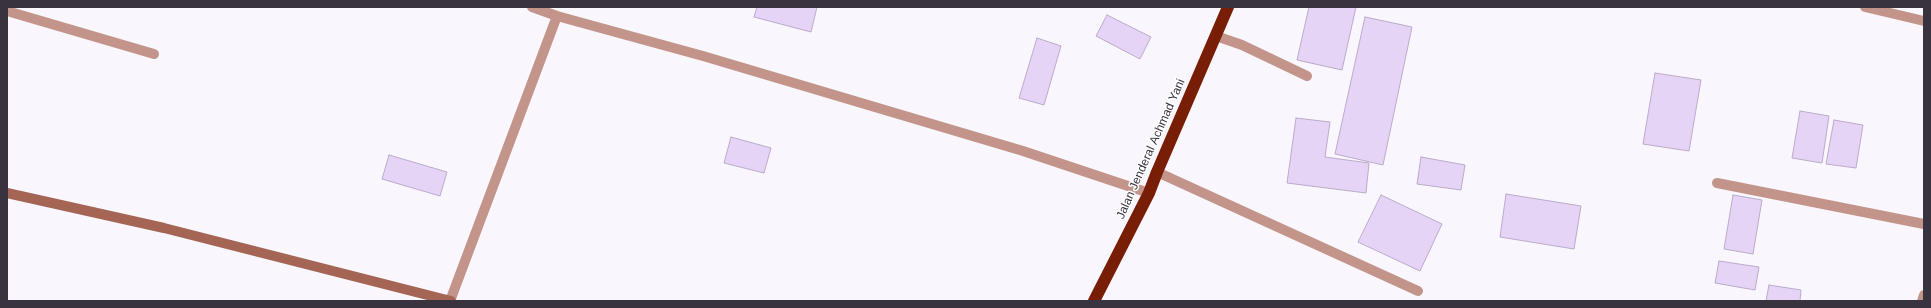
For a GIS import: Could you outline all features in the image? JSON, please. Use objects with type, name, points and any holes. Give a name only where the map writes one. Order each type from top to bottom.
[{"type":"highway","name":"Jalan Jenderal Achmad Yani","points":[[1094,301],[1149,193],[1156,172],[1228,7]]},
{"type":"street","points":[[532,7],[556,16],[703,56],[1024,150],[1149,193]]},
{"type":"street","points":[[1865,7],[1924,22]]},
{"type":"street","points":[[7,11],[154,54]]},
{"type":"street","points":[[7,192],[164,228],[450,301],[556,16]]},
{"type":"street","points":[[1216,36],[1242,44],[1307,76]]},
{"type":"street","points":[[1156,172],[1418,291]]},
{"type":"street","points":[[1717,183],[1924,224]]},
{"type":"street","points":[[1922,301],[1924,295]]},
{"type":"building","points":[[757,7],[817,7],[811,32],[754,17]]},
{"type":"building","points":[[1309,7],[1356,7],[1342,70],[1297,60]]},
{"type":"building","points":[[1107,15],[1151,37],[1140,59],[1096,36]]},
{"type":"building","points":[[1365,17],[1412,27],[1383,165],[1335,154]]},
{"type":"building","points":[[1037,38],[1061,46],[1044,105],[1019,98]]},
{"type":"building","points":[[1655,73],[1701,80],[1689,151],[1643,144]]},
{"type":"building","points":[[1800,111],[1829,116],[1822,163],[1792,158]]},
{"type":"building","points":[[1296,118],[1330,122],[1325,157],[1369,163],[1366,193],[1287,183]]},
{"type":"building","points":[[1834,120],[1863,125],[1856,168],[1826,164]]},
{"type":"building","points":[[731,137],[771,148],[764,173],[724,163]]},
{"type":"building","points":[[389,155],[447,172],[440,196],[382,179]]},
{"type":"building","points":[[1421,157],[1465,165],[1461,190],[1417,184]]},
{"type":"building","points":[[1506,194],[1581,206],[1574,249],[1500,237]]},
{"type":"building","points":[[1381,195],[1442,224],[1420,271],[1358,242]]},
{"type":"building","points":[[1733,195],[1762,200],[1753,254],[1724,249]]},
{"type":"building","points":[[1719,261],[1759,267],[1755,290],[1715,283]]},
{"type":"building","points":[[1769,285],[1801,290],[1800,301],[1766,301]]}]
